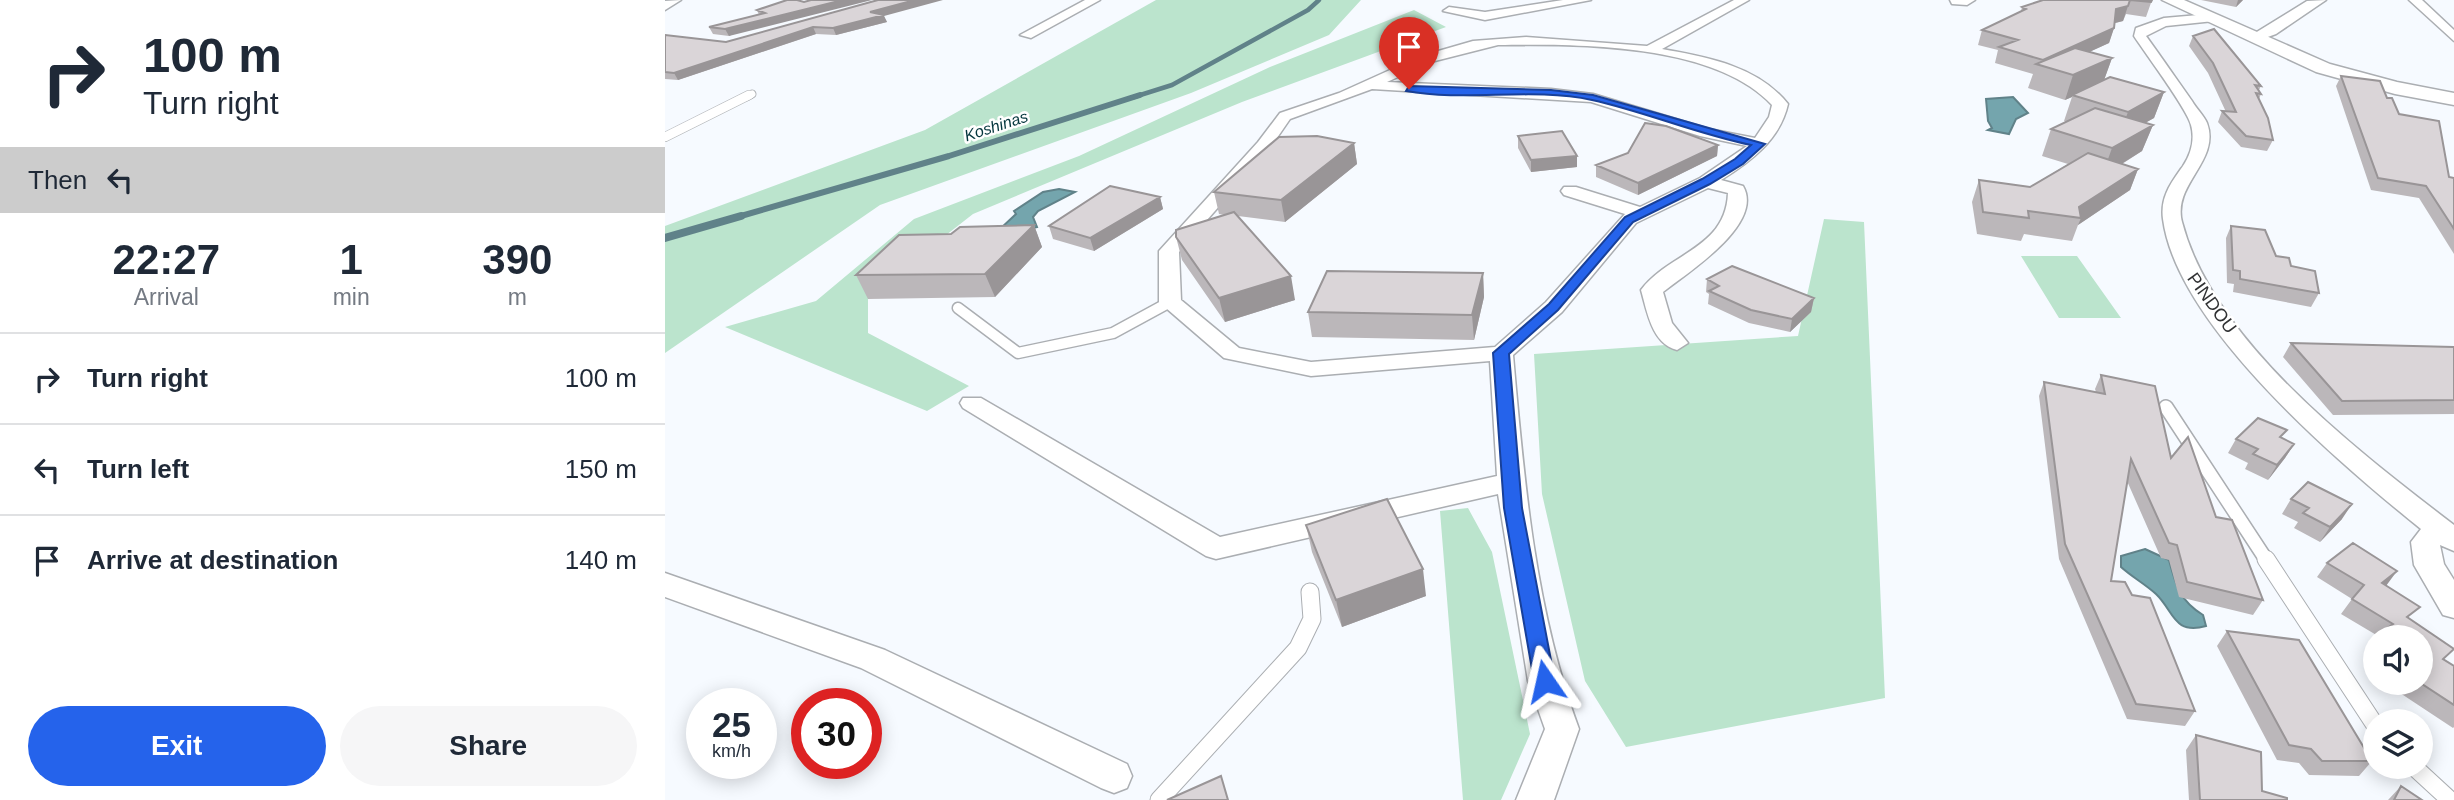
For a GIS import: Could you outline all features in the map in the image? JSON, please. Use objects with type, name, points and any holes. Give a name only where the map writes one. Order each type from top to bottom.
[{"type":"street","points":[[665,6],[675,0]]},
{"type":"street","points":[[1027,35],[1094,0]]},
{"type":"street","points":[[1449,11],[1485,16],[1585,0]]},
{"type":"street","points":[[1649,51],[1743,0]]},
{"type":"street","points":[[1958,0],[1967,0]]},
{"type":"street","points":[[2170,0],[2339,73],[2454,100]]},
{"type":"street","points":[[2254,38],[2269,34],[2320,0]]},
{"type":"street","points":[[2415,0],[2454,37]]},
{"type":"street","name":"PINDOU","points":[[2210,18],[2152,24],[2141,31],[2140,36],[2199,123],[2202,136],[2197,161],[2175,188],[2171,198],[2173,223],[2183,262],[2212,307],[2275,382],[2353,458],[2447,534]]},
{"type":"street","points":[[1498,41],[1553,41],[1649,51],[1715,65],[1740,74],[1774,92],[1780,104],[1777,117],[1759,144],[1739,162],[1629,219],[1553,307],[1501,353],[1311,369],[1232,354],[1170,302],[1169,251],[1264,145],[1285,116],[1368,84],[1451,51],[1498,41]]},
{"type":"street","points":[[1368,84],[1397,89],[1540,92],[1593,98],[1706,133],[1759,144]]},
{"type":"street","points":[[1264,145],[1290,146]]},
{"type":"street","points":[[1677,343],[1661,324],[1652,290],[1725,233],[1739,204],[1737,190],[1706,181]]},
{"type":"street","points":[[1570,191],[1643,213]]},
{"type":"street","points":[[1501,353],[1511,482],[1524,575],[1545,681],[1562,729],[1535,800]]},
{"type":"street","points":[[972,403],[1216,548],[1511,482]]},
{"type":"street","points":[[2447,534],[2425,542],[2429,565],[2454,607]]},
{"type":"street","points":[[670,592],[873,660],[1114,776]]},
{"type":"lane","points":[[665,137],[752,94]]},
{"type":"lane","points":[[958,308],[1018,353],[1113,332],[1170,302]]},
{"type":"lane","points":[[2166,407],[2364,709]]},
{"type":"lane","points":[[1159,800],[1298,648],[1313,619],[1310,593]]},
{"type":"lane","points":[[2427,779],[2450,800]]},
{"type":"green space","points":[[1156,0],[1361,0],[1329,35],[1191,93],[880,205],[665,353],[665,226],[925,130]]},
{"type":"green space","points":[[1414,10],[1446,27],[1242,102],[973,214],[868,296],[868,333],[969,386],[927,411],[725,327],[816,301],[914,219],[1079,156],[1270,67]]},
{"type":"green space","points":[[1824,219],[1864,222],[1885,698],[1626,747],[1585,681],[1542,494],[1534,354],[1798,336]]},
{"type":"green space","points":[[2021,256],[2077,256],[2121,318],[2059,318]]},
{"type":"green space","points":[[1468,508],[1492,552],[1530,734],[1501,800],[1463,800],[1440,511]]},
{"type":"water","points":[[2013,97],[2028,113],[2016,119],[2009,134],[1988,130],[1992,128],[1988,121],[1986,99]]},
{"type":"water","points":[[1059,189],[1075,192],[1038,211],[1033,217],[1037,227],[1010,234],[1001,228],[1016,214],[1014,211],[1043,192]]},
{"type":"water","points":[[2145,549],[2169,560],[2180,592],[2195,610],[2203,615],[2206,626],[2195,628],[2180,624],[2156,594],[2121,567],[2121,556]]},
{"type":"building","points":[[787,0],[843,0],[725,29],[709,27],[765,13],[757,10]]},
{"type":"building","points":[[878,0],[915,0],[870,12],[884,15],[833,28],[813,27],[674,73],[665,72],[665,35],[726,42]]},
{"type":"building","points":[[2043,0],[2130,0],[2128,6],[2116,9],[2114,28],[2043,60],[1999,47],[2018,40],[1982,30],[2026,9],[2022,7]]},
{"type":"building","points":[[2214,29],[2261,86],[2255,85],[2261,94],[2256,93],[2268,118],[2273,140],[2246,136],[2222,111],[2236,112],[2213,63],[2193,36]]},
{"type":"building","points":[[2075,48],[2112,58],[2073,75],[2036,64]]},
{"type":"building","points":[[2341,76],[2380,81],[2387,98],[2392,98],[2399,114],[2439,121],[2449,177],[2454,178],[2454,229],[2426,186],[2378,178]]},
{"type":"building","points":[[2110,77],[2164,92],[2128,112],[2072,95]]},
{"type":"building","points":[[2095,108],[2153,125],[2112,148],[2051,129]]},
{"type":"building","points":[[1645,123],[1666,126],[1718,145],[1638,183],[1596,165],[1628,153]]},
{"type":"building","points":[[1562,131],[1577,156],[1531,160],[1518,136]]},
{"type":"building","points":[[1317,136],[1354,143],[1281,200],[1214,192],[1279,137]]},
{"type":"building","points":[[2088,153],[2138,169],[2079,207],[2081,218],[2028,211],[2029,218],[1983,212],[1979,180],[2030,187]]},
{"type":"building","points":[[1110,186],[1160,197],[1090,238],[1049,226]]},
{"type":"building","points":[[1234,212],[1291,276],[1219,298],[1176,237],[1176,230]]},
{"type":"building","points":[[1034,225],[985,274],[856,275],[899,235],[951,234],[960,227]]},
{"type":"building","points":[[2231,226],[2265,230],[2276,256],[2289,258],[2291,266],[2315,271],[2319,293],[2240,279],[2240,271],[2233,270]]},
{"type":"building","points":[[1732,266],[1814,298],[1792,319],[1751,310],[1709,291],[1719,286],[1707,279]]},
{"type":"building","points":[[1327,271],[1483,273],[1472,315],[1308,312]]},
{"type":"building","points":[[2291,343],[2454,347],[2454,400],[2342,401]]},
{"type":"building","points":[[2101,375],[2155,386],[2171,458],[2188,437],[2216,517],[2232,520],[2263,600],[2187,582],[2177,545],[2169,543],[2131,459],[2111,581],[2125,582],[2132,595],[2150,598],[2195,711],[2136,704],[2065,544],[2044,382],[2105,394]]},
{"type":"building","points":[[2258,418],[2287,430],[2280,437],[2294,444],[2277,465],[2253,454],[2258,449],[2236,439]]},
{"type":"building","points":[[2308,482],[2352,504],[2330,527],[2303,513],[2309,508],[2291,499]]},
{"type":"building","points":[[1387,499],[1423,569],[1336,600],[1306,525]]},
{"type":"building","points":[[2353,543],[2397,571],[2382,583],[2420,607],[2407,617],[2419,625],[2392,625],[2352,599],[2364,585],[2327,563]]},
{"type":"building","points":[[2227,631],[2299,640],[2363,746],[2363,761],[2322,761],[2311,749],[2289,745]]},
{"type":"building","points":[[2433,635],[2454,649],[2443,659],[2454,666],[2454,705],[2433,691]]},
{"type":"building","points":[[2196,735],[2261,752],[2262,791],[2287,800],[2200,800]]},
{"type":"building","points":[[1221,776],[1228,800],[1167,800]]},
{"type":"building","points":[[2401,786],[2422,800],[2394,800]]},
{"type":"waterway","name":"Koshinas","points":[[1134,97],[1172,85],[1308,10],[1319,0]]},
{"type":"waterway","name":"Koshinas","points":[[734,218],[949,156],[1140,95]]},
{"type":"waterway","name":"Koshinas","points":[[665,238],[741,216]]},
{"type":"route","points":[[1409,89],[1551,93],[1593,98],[1706,133],[1759,144],[1739,162],[1629,219],[1553,307],[1501,353],[1513,508],[1545,681]]}]
